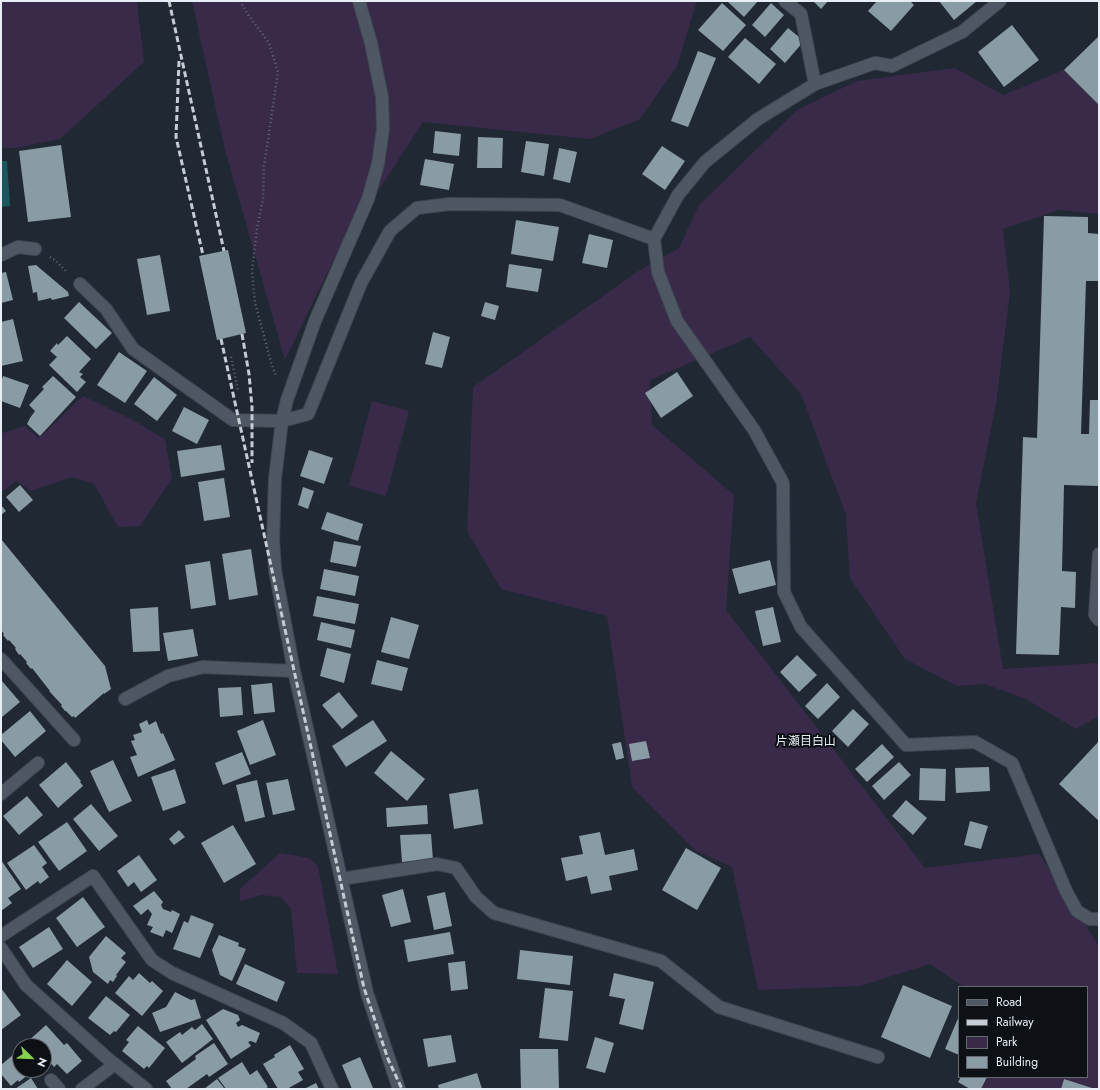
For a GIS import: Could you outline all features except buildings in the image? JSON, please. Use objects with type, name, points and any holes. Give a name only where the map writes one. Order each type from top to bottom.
[{"type":"street","points":[[359,1],[371,43],[382,97],[383,129],[378,164],[368,199],[315,321],[286,400],[275,478],[272,539],[275,570],[294,671],[367,992],[399,1089]]},
{"type":"street","points":[[785,1],[801,14],[815,84]]},
{"type":"street","points":[[1000,1],[962,32],[892,66],[875,63],[815,84],[758,119],[705,162],[678,196],[654,239],[658,272],[677,321],[754,430],[783,483],[784,592],[800,627],[906,745],[974,742],[1012,763],[1069,897],[1077,911],[1090,919],[1099,919]]},
{"type":"street","points":[[80,284],[106,309],[133,348],[233,420],[282,421],[308,414],[361,283],[390,231],[417,208],[450,204],[560,205],[654,239]]},
{"type":"street","points":[[1,255],[18,247],[35,249]]},
{"type":"street","points":[[1099,554],[1095,615],[1099,620]]},
{"type":"street","points":[[1,659],[74,740]]},
{"type":"street","points":[[125,698],[168,676],[203,666],[294,671]]},
{"type":"street","points":[[1,794],[38,763]]},
{"type":"street","points":[[342,879],[437,864],[456,868],[476,897],[494,913],[661,961],[719,1007],[878,1057]]},
{"type":"street","points":[[1,936],[93,876],[152,960],[172,973],[283,1023],[311,1043],[332,1089]]},
{"type":"street","points":[[1,948],[26,985],[115,1064],[146,1089]]},
{"type":"street","points":[[82,1089],[115,1064]]},
{"type":"path","points":[[240,1],[268,43],[278,72],[264,166],[263,199],[257,228],[252,271],[255,303],[271,362],[286,400]]},
{"type":"path","points":[[35,249],[55,260],[80,284]]},
{"type":"path","points":[[231,357],[238,390]]},
{"type":"green space","points":[[1,1],[137,1],[144,62],[60,139],[15,148],[1,148]]},
{"type":"green space","points":[[192,1],[697,1],[677,66],[640,119],[590,139],[423,122],[334,259],[285,360],[225,150]]},
{"type":"green space","points":[[955,68],[1003,95],[1064,70],[1099,105],[1099,214],[1059,210],[1003,229],[1010,291],[996,404],[976,503],[1003,669],[1098,663],[1099,716],[1076,729],[1026,699],[985,684],[957,686],[905,659],[850,578],[846,515],[801,394],[750,337],[650,380],[652,425],[734,495],[726,610],[925,868],[1039,854],[1099,947],[1099,1089],[981,1089],[987,1078],[1088,1078],[1088,986],[963,986],[930,964],[860,986],[758,990],[732,867],[696,851],[632,787],[607,616],[501,589],[467,531],[473,387],[640,270],[679,248],[699,205],[797,110],[857,81]]},
{"type":"green space","points":[[83,396],[131,419],[165,439],[172,479],[140,526],[118,527],[94,484],[72,477],[31,491],[16,481],[3,491],[1,490],[1,433],[25,426],[39,438]]},
{"type":"green space","points":[[372,401],[409,411],[386,496],[349,486]]},
{"type":"green space","points":[[280,853],[309,858],[318,866],[338,974],[297,973],[291,909],[281,897],[261,895],[240,901],[240,889]]},
{"type":"shaded area","points":[[1,161],[7,161],[10,206],[1,207]]},
{"type":"railway","points":[[169,1],[224,251]]},
{"type":"railway","points":[[179,61],[176,137],[203,255]]},
{"type":"railway","points":[[242,334],[249,374],[252,407],[252,463]]},
{"type":"railway","points":[[221,339],[364,988],[388,1059],[402,1089]]},
{"type":"district","name":"片瀬目白山","points":[[806,742]]}]
